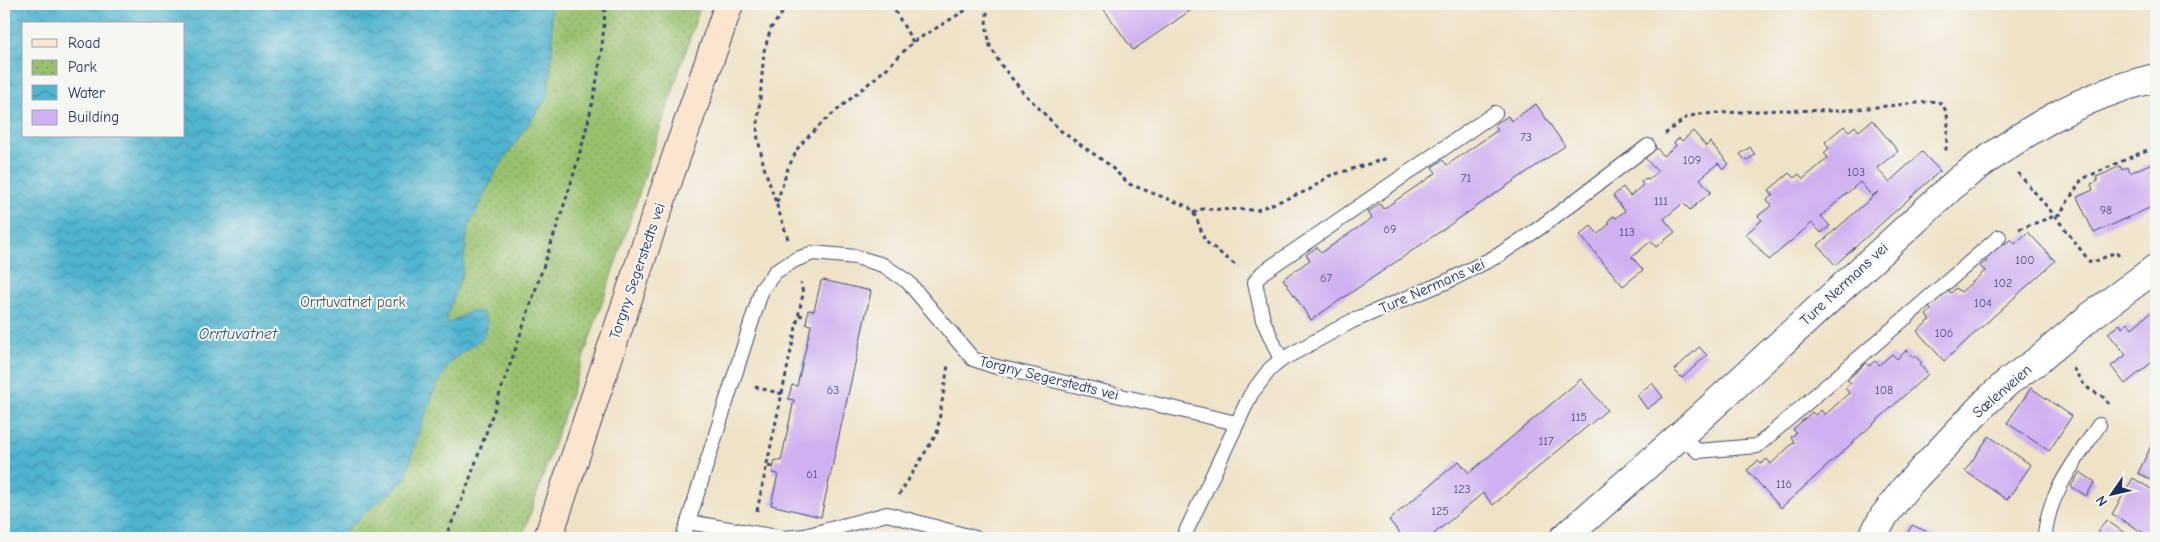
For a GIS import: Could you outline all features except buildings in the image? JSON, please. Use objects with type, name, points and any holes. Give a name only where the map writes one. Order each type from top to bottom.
[{"type":"main road","name":"Torgny Segerstedts vei","points":[[548,538],[654,221],[730,4]]},
{"type":"street","name":"Ture Nermans vei","points":[[1564,538],[1680,436],[1959,180],[2008,144],[2045,121],[2088,100],[2156,78]]},
{"type":"street","name":"Sælenveien","points":[[1872,538],[1884,516],[1906,487],[1948,440],[2009,381],[2156,268]]},
{"type":"lane","points":[[1281,360],[1263,320],[1255,282],[1262,273],[1494,113]]},
{"type":"lane","name":"Ture Nermans vei","points":[[1236,423],[1250,394],[1270,369],[1281,360],[1352,321],[1448,282],[1497,256],[1538,229],[1648,146]]},
{"type":"lane","points":[[1680,436],[1698,452],[1757,446],[1998,237]]},
{"type":"lane","name":"Torgny Segerstedts vei","points":[[683,538],[762,289],[775,272],[795,260],[813,253],[856,257],[883,265],[908,282],[973,359],[993,366],[1236,423]]},
{"type":"lane","points":[[1183,538],[1236,423]]},
{"type":"lane","points":[[2045,538],[2052,504],[2064,479],[2098,425]]},
{"type":"lane","points":[[688,522],[783,538],[806,536],[886,514],[974,538]]},
{"type":"path","points":[[444,538],[461,503],[501,391],[580,152],[597,81],[605,4]]},
{"type":"path","points":[[891,4],[913,42]]},
{"type":"path","points":[[777,204],[788,168],[799,146],[823,122],[888,68],[913,42],[976,4]]},
{"type":"path","points":[[988,4],[986,24],[990,46],[1001,65],[1036,105],[1062,131],[1108,164],[1129,184],[1190,208],[1196,217],[1205,241],[1255,282]]},
{"type":"path","points":[[745,531],[759,508],[804,294],[795,260],[764,166],[757,134],[764,51],[771,28],[787,5]]},
{"type":"path","points":[[1648,146],[1687,117],[1700,114],[1781,110],[1837,111],[1937,101],[1943,104],[1947,111],[1946,149],[1944,153]]},
{"type":"path","points":[[1998,237],[2060,214],[2082,179],[2156,146]]},
{"type":"path","points":[[1193,213],[1202,209],[1257,210],[1309,190],[1330,176],[1382,158],[1398,159],[1412,170]]},
{"type":"path","points":[[2016,170],[2055,216],[2090,262]]},
{"type":"path","points":[[799,315],[807,317]]},
{"type":"path","points":[[886,514],[937,433],[953,337]]},
{"type":"path","points":[[2056,346],[2083,383],[2108,402],[2109,410],[2098,425]]},
{"type":"path","points":[[732,381],[790,392]]},
{"type":"path","points":[[768,466],[773,468]]},
{"type":"green space","name":"Orrtuvatnet","points":[[4,4],[701,4],[636,203],[522,538],[4,538]]},
{"type":"water","name":"Orrtuvatnet","points":[[4,4],[550,4],[553,39],[548,96],[496,171],[468,228],[462,274],[447,315],[446,321],[449,323],[471,311],[481,312],[487,320],[487,328],[483,338],[451,361],[436,387],[417,437],[405,480],[349,527],[341,538],[4,538]]},
{"type":"park label","name":"Orrtuvatnet park","points":[[353,302]]}]
